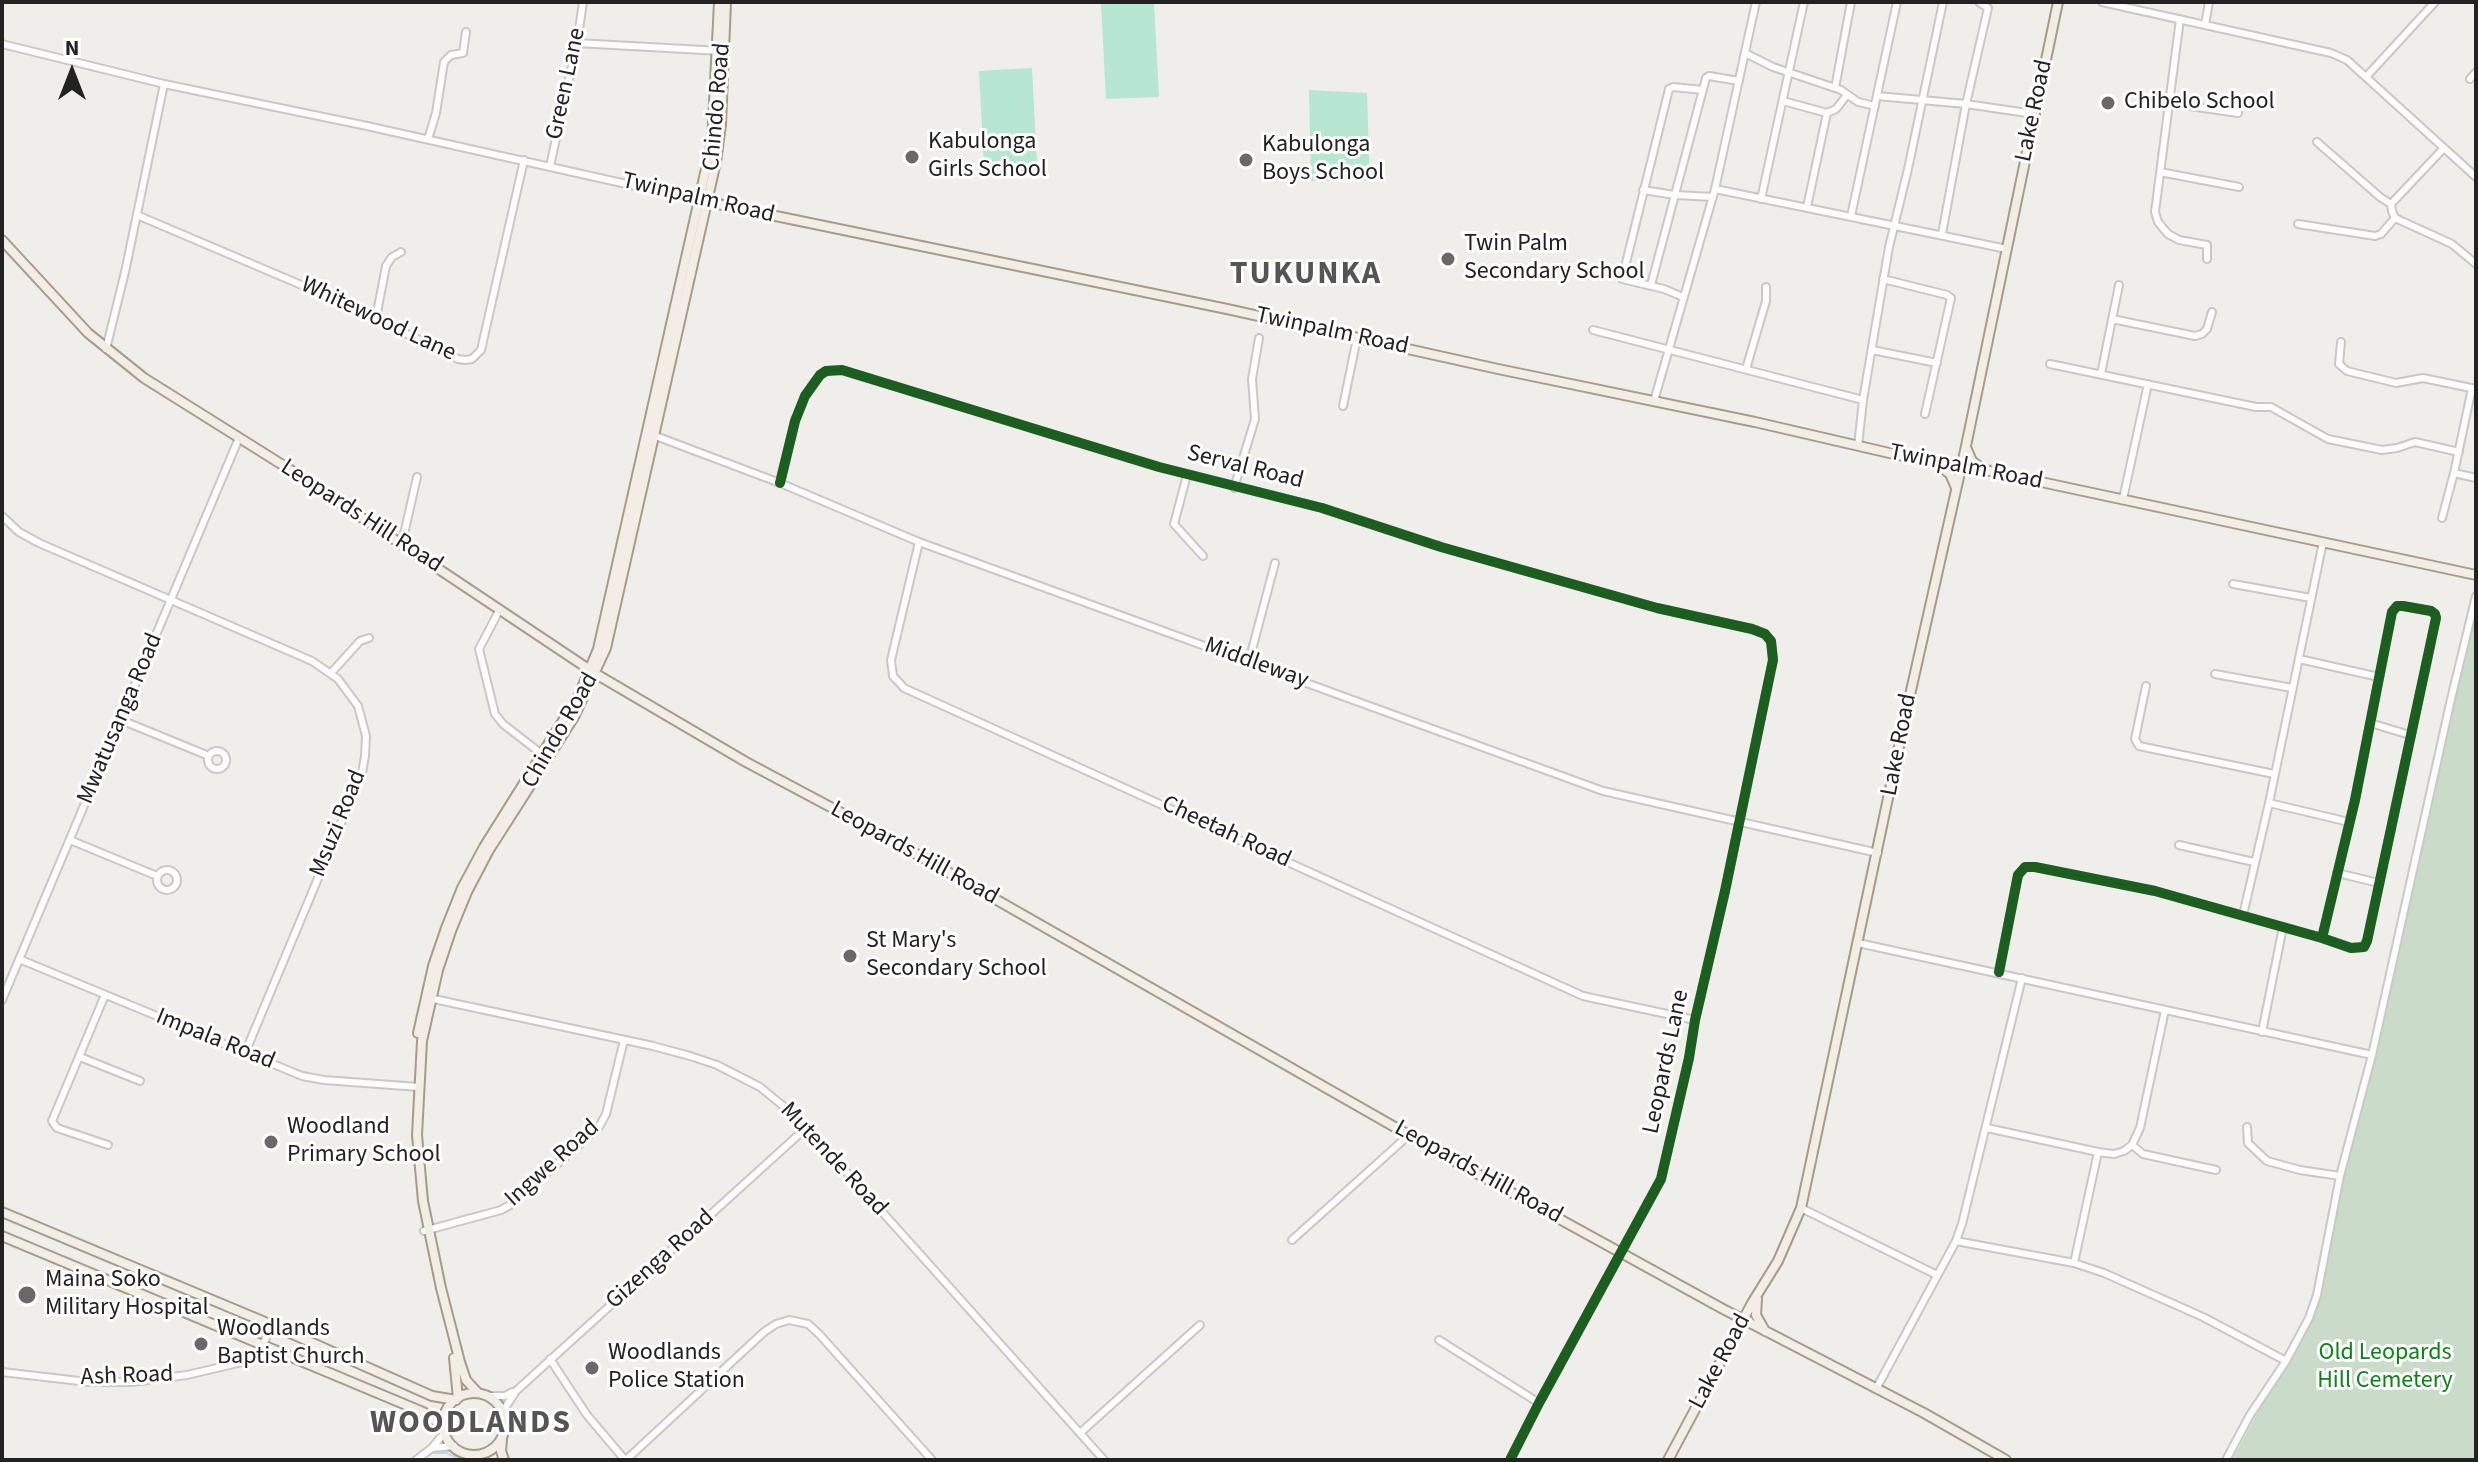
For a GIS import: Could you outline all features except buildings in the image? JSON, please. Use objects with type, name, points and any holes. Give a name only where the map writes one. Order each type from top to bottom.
[{"type":"main road","name":"Chindo Road","points":[[719,2],[721,51]]},
{"type":"main road","name":"Chindo Road","points":[[592,672],[603,659],[702,201],[712,142],[726,2]]},
{"type":"main road","name":"Lake Road","points":[[1668,1460],[1752,1303],[1778,1261],[1801,1208],[1957,489],[2058,2]]},
{"type":"main road","name":"Twinpalm Road","points":[[702,201],[1654,401],[1937,464],[1985,470],[2476,575]]},
{"type":"main road","name":"Leopards Hill Road","points":[[2,240],[88,333],[144,378],[402,543],[592,672],[746,762],[883,835],[1621,1254],[2002,1459]]},
{"type":"main road","name":"Chindo Road","points":[[457,1399],[455,1363],[414,1160],[417,1037],[446,928],[462,888],[484,847],[545,756],[592,672],[650,435]]},
{"type":"main road","points":[[1966,446],[1972,461],[1985,470]]},
{"type":"main road","points":[[1937,464],[1950,474],[1957,489]]},
{"type":"main road","points":[[574,659],[591,656],[598,649]]},
{"type":"main road","points":[[574,659],[580,666],[585,689],[612,683],[603,659]]},
{"type":"main road","points":[[2,1212],[432,1396],[457,1399]]},
{"type":"main road","name":"Chindo Road","points":[[426,1230],[466,1380],[483,1394]]},
{"type":"main road","points":[[2,1236],[423,1412],[444,1430],[461,1452],[479,1454],[491,1460]]},
{"type":"main road","points":[[1723,1309],[1732,1321],[1733,1340],[1750,1331],[1765,1331],[1756,1315],[1755,1304],[1759,1295]]},
{"type":"main road","points":[[1723,1309],[1735,1312],[1752,1303]]},
{"type":"main road","points":[[444,1430],[445,1415],[457,1399],[467,1394],[483,1394],[494,1400],[503,1411],[505,1423],[501,1451],[504,1460]]},
{"type":"main road","points":[[479,1454],[491,1450],[503,1436]]},
{"type":"street","name":"Green Lane","points":[[550,166],[583,2]]},
{"type":"street","points":[[1654,401],[1714,193],[1756,2]]},
{"type":"street","points":[[1761,199],[1804,2]]},
{"type":"street","points":[[1835,88],[1851,2]]},
{"type":"street","points":[[1851,216],[1897,2]]},
{"type":"street","points":[[1858,446],[1883,279],[1943,2]]},
{"type":"street","points":[[1942,234],[1966,104],[1988,8],[1979,2]]},
{"type":"street","points":[[2102,2],[2331,53],[2347,60],[2443,149],[2475,174]]},
{"type":"street","points":[[2205,25],[2209,2]]},
{"type":"street","points":[[2366,77],[2435,2]]},
{"type":"street","points":[[2180,19],[2155,212],[2158,222],[2168,234],[2179,240],[2204,242],[2207,245],[2207,259]]},
{"type":"street","points":[[428,139],[436,113],[444,62],[448,56],[463,53],[466,32]]},
{"type":"street","points":[[577,43],[721,51]]},
{"type":"street","name":"Twinpalm Road","points":[[2,44],[164,84],[702,201]]},
{"type":"street","points":[[1745,53],[1789,73],[1835,88],[1858,102],[1875,106]]},
{"type":"street","points":[[2470,79],[2476,72]]},
{"type":"street","points":[[1651,285],[1707,77],[1739,81]]},
{"type":"street","points":[[106,349],[164,84]]},
{"type":"street","points":[[1683,297],[1651,285],[1622,279],[1669,89],[1703,90]]},
{"type":"street","points":[[1783,101],[1827,113],[1836,109],[1847,95]]},
{"type":"street","points":[[1877,96],[2034,114]]},
{"type":"street","points":[[2169,103],[2238,113]]},
{"type":"street","points":[[1807,207],[1827,113]]},
{"type":"street","points":[[2317,142],[2391,204],[2395,218]]},
{"type":"street","points":[[2391,204],[2443,149]]},
{"type":"street","name":"Whitewood Lane","points":[[137,215],[376,318],[458,359],[472,359],[483,341],[524,160]]},
{"type":"street","points":[[2160,172],[2239,187]]},
{"type":"street","points":[[1643,190],[1675,195],[1714,193],[1761,199],[2007,249]]},
{"type":"street","points":[[2298,224],[2375,236],[2381,234],[2395,218]]},
{"type":"street","points":[[2395,218],[2441,238],[2476,264]]},
{"type":"street","points":[[376,318],[386,266],[392,257],[401,252]]},
{"type":"street","points":[[1883,279],[1950,297],[1925,414]]},
{"type":"street","points":[[2101,374],[2119,285]]},
{"type":"street","points":[[1746,369],[1766,301],[1766,287]]},
{"type":"street","points":[[2112,319],[2195,336],[2207,329],[2212,312]]},
{"type":"street","points":[[1593,330],[1863,400]]},
{"type":"street","points":[[1234,488],[1255,419],[1252,379],[1259,338]]},
{"type":"street","points":[[1343,406],[1357,338]]},
{"type":"street","points":[[2341,342],[2339,364],[2347,371],[2396,383],[2423,378],[2474,388],[2442,518]]},
{"type":"street","points":[[1872,350],[1937,363]]},
{"type":"street","points":[[2050,364],[2256,407],[2271,407],[2328,439],[2382,450],[2415,442],[2459,452]]},
{"type":"street","name":"Serval Road","points":[[780,483],[795,421],[805,396],[820,375],[834,370],[1187,475],[1322,508],[1441,547],[1644,604],[1752,629],[1765,634],[1771,641]]},
{"type":"street","points":[[2123,499],[2148,384]]},
{"type":"street","name":"Middleway","points":[[650,435],[780,483],[919,542],[1603,791],[1878,853]]},
{"type":"street","name":"Mwatusanga Road","points":[[2,1000],[239,438]]},
{"type":"street","points":[[2454,473],[2476,478]]},
{"type":"street","points":[[1187,475],[1174,524],[1203,556]]},
{"type":"street","points":[[402,543],[417,477]]},
{"type":"street","name":"Msuzi Road","points":[[2,516],[19,532],[39,543],[292,651],[331,673],[346,687],[358,706],[366,736],[364,764],[245,1053]]},
{"type":"street","name":"Cheetah Road","points":[[919,542],[891,660],[893,676],[904,688],[1583,996],[1695,1020]]},
{"type":"street","points":[[2243,915],[2323,542]]},
{"type":"street","points":[[1249,661],[1275,563]]},
{"type":"street","points":[[2233,584],[2311,598]]},
{"type":"street","points":[[2226,1460],[2250,1415],[2286,1361],[2309,1318],[2317,1295],[2340,1176],[2372,1055],[2476,596]]},
{"type":"street","points":[[1999,972],[2018,875],[2025,867],[2155,891],[2351,948],[2364,947],[2435,614],[2397,606],[2392,612],[2322,938]]},
{"type":"street","points":[[500,609],[482,638],[479,649],[493,708],[503,724],[545,756]]},
{"type":"street","points":[[331,673],[360,641],[369,638]]},
{"type":"street","name":"Leopards Lane","points":[[1510,1460],[1661,1179],[1773,660],[1771,641]]},
{"type":"street","points":[[2299,659],[2379,677]]},
{"type":"street","points":[[2215,674],[2292,688]]},
{"type":"street","points":[[2146,686],[2135,739],[2139,746],[2274,774]]},
{"type":"street","points":[[121,720],[209,756]]},
{"type":"street","points":[[2370,723],[2410,735]]},
{"type":"street","points":[[2269,803],[2349,822]]},
{"type":"street","points":[[70,840],[157,876]]},
{"type":"street","points":[[2179,845],[2254,862]]},
{"type":"street","points":[[2337,873],[2379,883]]},
{"type":"street","points":[[2262,1032],[2283,927]]},
{"type":"street","points":[[1858,943],[2372,1055]]},
{"type":"street","name":"Impala Road","points":[[19,959],[313,1079],[416,1087]]},
{"type":"street","points":[[1876,1389],[1956,1241],[1967,1211],[2022,978]]},
{"type":"street","points":[[105,995],[53,1117],[53,1125],[108,1145]]},
{"type":"street","name":"Mutende Road","points":[[428,998],[653,1046],[717,1065],[760,1087],[806,1128],[1104,1460]]},
{"type":"street","points":[[1987,1128],[2114,1154],[2132,1145],[2140,1128],[2165,1010]]},
{"type":"street","name":"Ingwe Road","points":[[426,1230],[501,1210],[512,1204],[599,1127],[606,1114],[624,1040]]},
{"type":"street","points":[[80,1057],[140,1081]]},
{"type":"street","points":[[2247,1127],[2248,1143],[2267,1161],[2340,1176]]},
{"type":"street","name":"Gizenga Road","points":[[503,1411],[516,1391],[550,1359],[806,1128]]},
{"type":"street","points":[[1292,1240],[1409,1135]]},
{"type":"street","points":[[2132,1145],[2143,1154],[2216,1170]]},
{"type":"street","points":[[2074,1263],[2098,1152]]},
{"type":"street","points":[[1801,1208],[1937,1275]]},
{"type":"street","points":[[1956,1241],[2074,1263],[2115,1277],[2166,1299],[2286,1361]]},
{"type":"street","points":[[550,1359],[587,1415],[625,1460],[764,1332],[789,1320],[808,1324],[932,1460]]},
{"type":"street","points":[[251,1359],[258,1355],[272,1325]]},
{"type":"street","points":[[1080,1433],[1200,1325]]},
{"type":"street","points":[[1439,1340],[1539,1403]]},
{"type":"street","name":"Ash Road","points":[[2,1372],[88,1382],[132,1382],[187,1375],[251,1359],[289,1355]]},
{"type":"street","points":[[483,1394],[505,1396],[516,1391]]},
{"type":"street","points":[[416,1460],[432,1448],[444,1430]]},
{"type":"street","points":[[432,1448],[454,1446]]},
{"type":"green space","points":[[1154,2],[1159,97],[1106,99],[1101,4]]},
{"type":"green space","points":[[1032,68],[1037,163],[984,166],[979,71]]},
{"type":"green space","points":[[1309,90],[1367,93],[1370,181],[1311,181]]},
{"type":"green space","name":"Old Leopards Hill Cemetery","points":[[2476,611],[2476,1460],[2232,1460],[2318,1299]]},
{"type":"waterway","points":[[432,1453],[447,1453],[457,1458]]},
{"type":"waterway","points":[[464,1460],[470,1460]]},
{"type":"cycle path","points":[[780,483],[795,421],[805,396],[820,375],[826,371],[842,370],[1159,467],[1322,508],[1441,547],[1657,608],[1752,629],[1765,634],[1771,641],[1773,660],[1661,1179],[1510,1460]]},
{"type":"cycle path","points":[[1999,972],[2018,875],[2025,867],[2155,891],[2351,948],[2364,947],[2436,618],[2431,611],[2397,606],[2392,612],[2355,800],[2322,938]]},
{"type":"place","name":"Chibelo School","points":[[2108,103]]},
{"type":"place","name":"Kabulonga Girls School","points":[[912,157]]},
{"type":"place","name":"Kabulonga Boys School","points":[[1246,160]]},
{"type":"place","name":"Twin Palm Secondary School","points":[[1448,259]]},
{"type":"place","name":"St Mary's Secondary School","points":[[850,956]]},
{"type":"place","name":"Woodland Primary School","points":[[271,1142]]},
{"type":"place","name":"Maina Soko Military Hospital","points":[[27,1295]]},
{"type":"place","name":"Woodlands Baptist Church","points":[[201,1344]]},
{"type":"place","name":"Woodlands Police Station","points":[[592,1368]]},
{"type":"district","name":"TUKUNKA","points":[[1306,276]]},
{"type":"district","name":"WOODLANDS","points":[[471,1425]]}]
